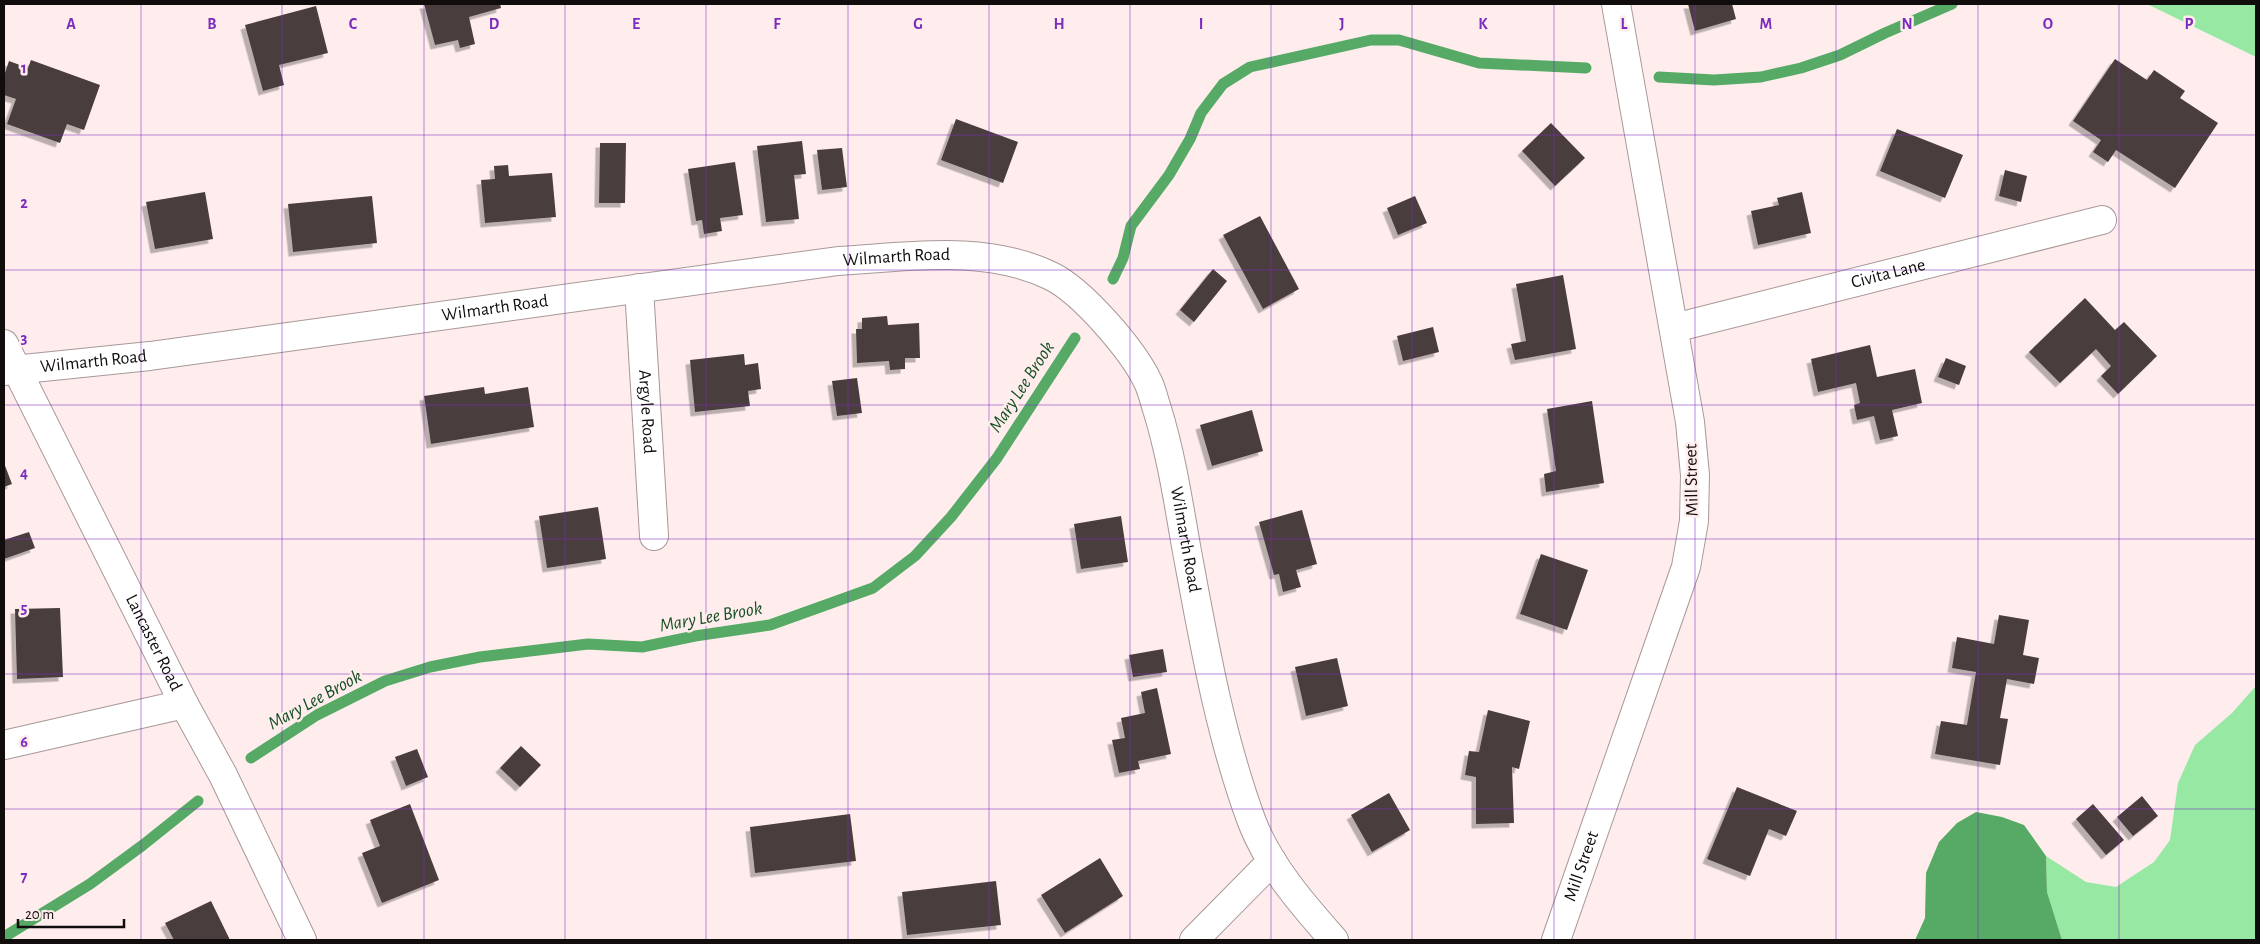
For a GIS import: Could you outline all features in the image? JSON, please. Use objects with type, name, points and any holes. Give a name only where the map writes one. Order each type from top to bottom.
[{"type":"street","name":"Mill Street","points":[[1556,940],[1686,567],[1694,521],[1695,475],[1690,422],[1616,4]]},
{"type":"street","name":"Civita Lane","points":[[1674,328],[2102,220]]},
{"type":"street","name":"Wilmarth Road","points":[[10,370],[150,356],[838,262],[948,254],[1010,262],[1052,276],[1084,300],[1117,335],[1148,381],[1166,440],[1200,622],[1225,734],[1253,824],[1272,861],[1310,914],[1334,940]]},
{"type":"street","name":"Argyle Road","points":[[639,288],[654,536]]},
{"type":"street","name":"Lancaster Road","points":[[4,344],[10,370],[223,775],[302,940]]},
{"type":"street","points":[[4,745],[184,704]]},
{"type":"street","points":[[1194,940],[1272,861]]},
{"type":"shaded area","points":[[2147,4],[2256,4],[2256,57]]},
{"type":"shaded area","points":[[2256,686],[2256,940],[2062,940],[2047,892],[2046,856],[2086,882],[2116,887],[2154,862],[2170,840],[2178,783],[2195,745],[2232,713]]},
{"type":"shaded area","points":[[1976,812],[2002,817],[2024,825],[2046,856],[2047,892],[2062,940],[1915,940],[1925,918],[1926,873],[1939,842],[1957,823]]},
{"type":"building","points":[[424,4],[500,4],[501,8],[469,17],[475,44],[460,48],[458,40],[435,45]]},
{"type":"building","points":[[1688,4],[1732,4],[1736,19],[1695,31]]},
{"type":"building","points":[[316,6],[328,53],[279,65],[284,85],[263,91],[245,25]]},
{"type":"building","points":[[2115,59],[2147,80],[2154,70],[2185,91],[2180,98],[2218,123],[2175,188],[2116,150],[2108,162],[2093,152],[2101,140],[2073,121]]},
{"type":"building","points":[[31,60],[100,85],[84,130],[67,124],[60,143],[7,124],[16,99],[4,95],[4,76],[9,61],[28,68]]},
{"type":"building","points":[[956,119],[1018,142],[1003,183],[941,160]]},
{"type":"building","points":[[1551,123],[1585,158],[1555,186],[1522,151]]},
{"type":"building","points":[[1897,129],[1963,155],[1945,198],[1880,171]]},
{"type":"building","points":[[802,141],[806,174],[794,175],[799,219],[766,222],[757,146]]},
{"type":"building","points":[[600,143],[626,143],[625,203],[599,203]]},
{"type":"building","points":[[842,148],[847,187],[822,190],[817,150]]},
{"type":"building","points":[[735,162],[743,215],[720,218],[722,231],[704,234],[702,220],[696,221],[688,169]]},
{"type":"building","points":[[508,165],[509,176],[552,173],[556,217],[485,223],[481,180],[495,179],[494,166]]},
{"type":"building","points":[[2005,170],[2027,176],[2021,202],[1999,196]]},
{"type":"building","points":[[205,192],[213,239],[155,249],[146,202]]},
{"type":"building","points":[[1802,192],[1811,233],[1758,245],[1751,211],[1779,205],[1777,198]]},
{"type":"building","points":[[372,196],[377,243],[293,252],[288,204]]},
{"type":"building","points":[[1415,196],[1427,223],[1398,235],[1387,208]]},
{"type":"building","points":[[1260,216],[1299,289],[1263,309],[1223,235]]},
{"type":"building","points":[[1213,269],[1227,281],[1194,322],[1180,310]]},
{"type":"building","points":[[1563,275],[1576,349],[1515,360],[1511,344],[1526,341],[1516,284]]},
{"type":"building","points":[[2085,298],[2115,330],[2124,322],[2157,356],[2118,394],[2101,376],[2111,366],[2096,349],[2060,383],[2029,352]]},
{"type":"building","points":[[887,316],[888,325],[919,323],[920,358],[905,358],[905,369],[890,370],[889,361],[857,363],[856,329],[862,329],[862,318]]},
{"type":"building","points":[[1433,327],[1439,352],[1403,361],[1397,336]]},
{"type":"building","points":[[1870,345],[1877,377],[1915,369],[1922,403],[1892,410],[1898,436],[1880,440],[1874,416],[1857,420],[1854,405],[1860,403],[1856,383],[1818,392],[1811,359]]},
{"type":"building","points":[[744,354],[745,365],[758,363],[761,389],[748,391],[750,406],[695,412],[690,360]]},
{"type":"building","points":[[1946,358],[1966,366],[1959,385],[1938,377]]},
{"type":"building","points":[[857,378],[862,413],[837,416],[832,381]]},
{"type":"building","points":[[484,387],[485,394],[528,387],[534,427],[431,444],[424,396]]},
{"type":"building","points":[[1592,401],[1604,483],[1546,492],[1544,474],[1556,471],[1547,409]]},
{"type":"building","points":[[1252,410],[1263,451],[1212,466],[1200,425]]},
{"type":"building","points":[[4,463],[12,484],[4,487]]},
{"type":"building","points":[[598,507],[606,559],[547,568],[539,516]]},
{"type":"building","points":[[1302,510],[1317,564],[1296,570],[1301,587],[1283,592],[1279,574],[1274,575],[1259,522]]},
{"type":"building","points":[[1121,516],[1128,562],[1081,569],[1074,524]]},
{"type":"building","points":[[29,532],[35,548],[4,559],[4,540]]},
{"type":"building","points":[[1541,554],[1588,570],[1567,630],[1520,614]]},
{"type":"building","points":[[60,608],[63,677],[17,679],[15,609]]},
{"type":"building","points":[[1999,615],[2029,620],[2023,655],[2039,658],[2034,684],[2007,679],[2000,718],[2008,719],[2000,765],[1935,754],[1941,721],[1967,725],[1976,672],[1952,668],[1957,637],[1994,644]]},
{"type":"building","points":[[1163,649],[1167,672],[1133,677],[1129,655]]},
{"type":"building","points":[[1337,658],[1348,706],[1306,716],[1295,667]]},
{"type":"building","points":[[1157,688],[1171,754],[1138,761],[1140,769],[1119,773],[1112,740],[1125,738],[1121,718],[1145,713],[1141,692]]},
{"type":"building","points":[[1488,710],[1530,721],[1519,769],[1512,767],[1514,823],[1476,824],[1476,777],[1465,775],[1469,751],[1479,752]]},
{"type":"building","points":[[521,746],[541,765],[520,787],[500,768]]},
{"type":"building","points":[[417,749],[428,777],[406,786],[395,757]]},
{"type":"building","points":[[1737,787],[1797,811],[1786,836],[1769,829],[1750,876],[1707,859]]},
{"type":"building","points":[[1389,793],[1410,830],[1372,852],[1351,815]]},
{"type":"building","points":[[2142,796],[2158,816],[2133,836],[2117,817]]},
{"type":"building","points":[[410,804],[439,880],[382,903],[362,853],[380,846],[370,820]]},
{"type":"building","points":[[2093,804],[2124,840],[2106,855],[2076,819]]},
{"type":"building","points":[[850,814],[856,861],[755,873],[750,827]]},
{"type":"building","points":[[1100,858],[1123,896],[1065,933],[1041,895]]},
{"type":"building","points":[[996,881],[1001,925],[907,935],[902,892]]},
{"type":"building","points":[[211,901],[230,940],[174,940],[165,923]]},
{"type":"waterway","name":"Mary Lee Brook","points":[[1659,77],[1714,80],[1761,77],[1801,68],[1840,55],[1952,4]]},
{"type":"waterway","name":"Mary Lee Brook","points":[[1113,279],[1123,258],[1131,226],[1169,175],[1190,139],[1201,113],[1223,84],[1250,67],[1371,40],[1399,40],[1479,63],[1586,68]]},
{"type":"waterway","name":"Mary Lee Brook","points":[[251,758],[317,715],[385,681],[430,667],[480,657],[588,644],[642,647],[695,636],[770,625],[873,588],[915,556],[951,517],[997,458],[1075,338]]},
{"type":"waterway","name":"Mary Lee Brook","points":[[4,937],[90,884],[198,801]]}]
